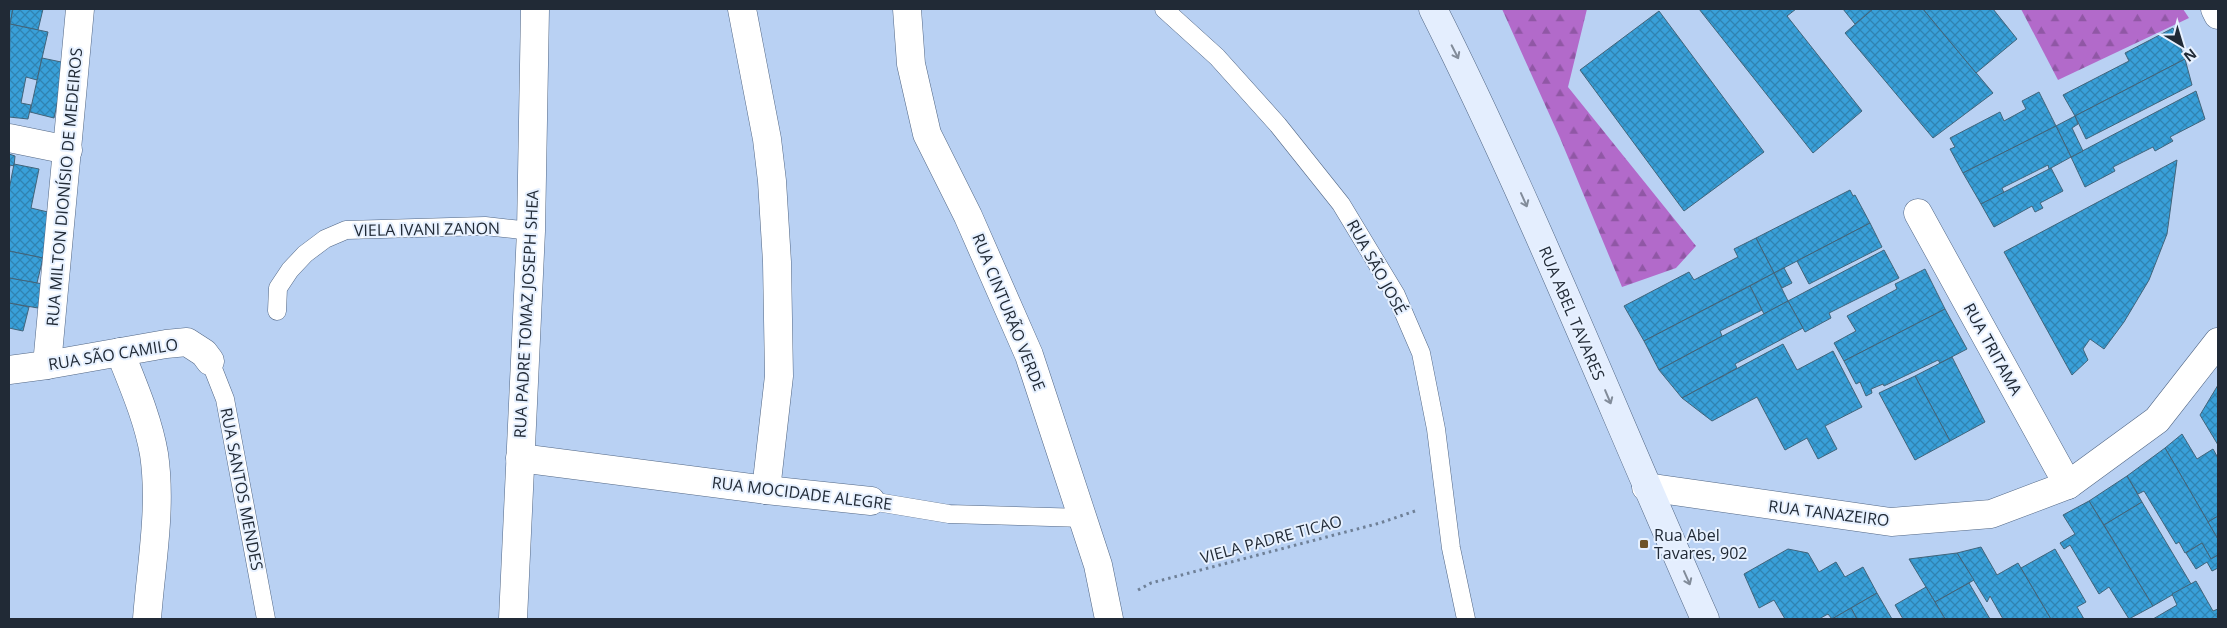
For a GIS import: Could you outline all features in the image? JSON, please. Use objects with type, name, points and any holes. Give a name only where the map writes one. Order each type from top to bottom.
[{"type":"street","name":"RUA MILTON DIONÍSIO DE MEDEIROS","points":[[47,365],[80,9]]},
{"type":"street","name":"RUA PADRE TOMAZ JOSEPH SHEA","points":[[513,619],[532,231],[535,9]]},
{"type":"street","points":[[742,9],[767,140],[772,181],[777,262],[779,376],[766,490]]},
{"type":"street","name":"RUA CINTURÃO VERDE","points":[[907,9],[911,64],[927,134],[968,216],[1029,355],[1084,518],[1098,565],[1108,613]]},
{"type":"street","name":"RUA ABEL TAVARES","points":[[1433,9],[1473,88],[1529,211],[1646,487],[1705,619]]},
{"type":"street","points":[[2215,9],[2218,15]]},
{"type":"street","points":[[9,138],[68,150]]},
{"type":"street","name":"RUA TRITAMA","points":[[1918,212],[2068,485]]},
{"type":"street","name":"RUA SÃO CAMILO","points":[[9,370],[187,342],[204,352],[210,361]]},
{"type":"street","name":"RUA TANAZEIRO","points":[[1646,487],[1891,522],[1991,514],[2068,485],[2157,420],[2218,342]]},
{"type":"street","points":[[120,352],[148,427],[154,455],[156,503],[146,619]]},
{"type":"street","name":"RUA MOCIDADE ALEGRE","points":[[520,458],[766,490],[871,500]]},
{"type":"lane","name":"RUA SÃO JOSÉ","points":[[1164,9],[1217,56],[1278,125],[1341,204],[1396,295],[1421,353],[1436,428],[1451,548],[1466,619]]},
{"type":"lane","name":"VIELA IVANI ZANON","points":[[278,312],[278,288],[290,270],[305,254],[325,239],[346,230],[485,226],[532,231]]},
{"type":"lane","name":"RUA SANTOS MENDES","points":[[210,361],[225,399],[266,619]]},
{"type":"lane","name":"RUA MOCIDADE ALEGRE","points":[[871,500],[949,514],[1084,518]]},
{"type":"path","name":"VIELA PADRE TICAO","points":[[1108,613],[1151,583],[1380,523],[1434,504],[1445,503]]},
{"type":"green space","points":[[1502,9],[1587,9],[1568,87],[1696,246],[1676,268],[1622,287],[1560,138]]},
{"type":"green space","points":[[2021,9],[2183,9],[2189,18],[2058,80]]},
{"type":"building","points":[[9,9],[13,9],[10,24],[9,24]]},
{"type":"building","points":[[13,9],[43,9],[38,30],[10,24]]},
{"type":"building","points":[[1699,9],[1796,9],[1787,16],[1862,111],[1813,153]]},
{"type":"building","points":[[1843,9],[1873,9],[1855,24]]},
{"type":"building","points":[[1873,9],[1923,9],[1993,93],[1933,138],[1845,33]]},
{"type":"building","points":[[1923,9],[1993,9],[2017,39],[1976,73]]},
{"type":"building","points":[[1659,11],[1764,152],[1684,211],[1580,70]]},
{"type":"building","points":[[10,24],[48,32],[37,80],[26,77],[21,103],[31,105],[28,119],[9,117]]},
{"type":"building","points":[[2173,28],[2185,59],[2075,116],[2063,95],[2129,61],[2125,53]]},
{"type":"building","points":[[42,58],[66,63],[54,118],[30,112]]},
{"type":"building","points":[[2185,59],[2192,85],[2086,139],[2075,116]]},
{"type":"building","points":[[2196,91],[2205,119],[2170,137],[2173,141],[2155,151],[2153,147],[2113,167],[2115,171],[2085,187],[2071,157]]},
{"type":"building","points":[[2039,92],[2056,126],[1963,173],[1950,149],[1955,147],[1950,138],[2000,112],[2004,121],[2026,109],[2022,101]]},
{"type":"building","points":[[2075,116],[2078,124],[2072,128],[2083,151],[2071,157],[2056,126]]},
{"type":"building","points":[[2056,126],[2071,157],[2049,169],[2048,165],[2002,188],[2004,193],[1981,204],[1963,173]]},
{"type":"building","points":[[9,154],[15,156],[14,166],[10,165],[9,172]]},
{"type":"building","points":[[2177,160],[2167,234],[2149,280],[2124,322],[2104,349],[2090,339],[2083,349],[2088,360],[2072,375],[2004,252]]},
{"type":"building","points":[[14,164],[39,169],[31,208],[52,213],[43,258],[9,251],[9,190]]},
{"type":"building","points":[[2051,168],[2063,191],[2040,203],[2043,208],[2035,212],[2032,206],[1994,227],[1981,204]]},
{"type":"building","points":[[1850,190],[1853,196],[1855,195],[1870,223],[1774,273],[1756,238]]},
{"type":"building","points":[[1870,223],[1882,247],[1809,284],[1797,261]]},
{"type":"building","points":[[1756,238],[1774,273],[1644,341],[1624,306],[1689,272],[1694,280],[1738,257],[1734,249]]},
{"type":"building","points":[[1884,250],[1899,278],[1829,313],[1831,318],[1805,332],[1788,301]]},
{"type":"building","points":[[9,251],[43,258],[37,283],[9,278]]},
{"type":"building","points":[[1784,268],[1792,283],[1782,288],[1774,273]]},
{"type":"building","points":[[1925,269],[1945,309],[1844,361],[1834,343],[1856,331],[1847,316],[1897,289],[1895,284]]},
{"type":"building","points":[[1774,273],[1788,301],[1764,314],[1750,286]]},
{"type":"building","points":[[9,278],[43,284],[38,308],[9,303]]},
{"type":"building","points":[[1750,286],[1762,310],[1720,331],[1722,336],[1659,370],[1644,341]]},
{"type":"building","points":[[1788,301],[1803,328],[1735,364],[1737,368],[1682,398],[1659,370]]},
{"type":"building","points":[[9,303],[29,307],[23,331],[9,328]]},
{"type":"building","points":[[1945,309],[1967,349],[1940,363],[1938,360],[1884,386],[1883,384],[1871,389],[1872,393],[1866,396],[1860,382],[1856,384],[1844,361]]},
{"type":"building","points":[[1783,344],[1797,370],[1833,351],[1862,407],[1825,426],[1837,449],[1818,459],[1807,438],[1785,450],[1757,397],[1712,421],[1682,398]]},
{"type":"building","points":[[1952,357],[1985,422],[1950,441],[1915,376]]},
{"type":"building","points":[[1915,376],[1950,441],[1915,460],[1879,393]]},
{"type":"building","points":[[2218,385],[2218,445],[2200,415]]},
{"type":"building","points":[[2182,434],[2197,459],[2213,449],[2218,458],[2218,516],[2208,522],[2165,448]]},
{"type":"building","points":[[2165,448],[2218,539],[2218,555],[2211,559],[2202,543],[2185,553],[2179,542],[2176,544],[2144,491],[2138,494],[2127,476]]},
{"type":"building","points":[[2127,476],[2142,502],[2104,525],[2089,501]]},
{"type":"building","points":[[2089,501],[2153,606],[2129,619],[2109,587],[2099,594],[2070,545],[2064,549],[2060,543],[2075,534],[2063,515]]},
{"type":"building","points":[[2142,502],[2191,584],[2153,606],[2104,525]]},
{"type":"building","points":[[2218,516],[2218,539],[2208,522]]},
{"type":"building","points":[[2202,543],[2211,559],[2218,555],[2218,568],[2212,571],[2207,562],[2196,569],[2186,553]]},
{"type":"building","points":[[1981,547],[1997,575],[2018,563],[2051,619],[2003,619],[1990,596],[1987,602],[1957,553]]},
{"type":"building","points":[[1788,549],[1808,553],[1819,572],[1836,562],[1845,577],[1863,567],[1877,593],[1832,619],[1828,614],[1819,619],[1785,619],[1774,600],[1759,608],[1744,574]]},
{"type":"building","points":[[2055,549],[2086,602],[2077,607],[2084,619],[2051,619],[2021,568]]},
{"type":"building","points":[[1957,553],[1974,580],[1935,602],[1909,559]]},
{"type":"building","points":[[2196,581],[2213,611],[2218,609],[2218,619],[2153,619],[2177,605],[2172,594]]},
{"type":"building","points":[[1969,583],[1990,619],[1945,619],[1935,602]]},
{"type":"building","points":[[1926,587],[1945,619],[1903,619],[1895,605]]},
{"type":"building","points":[[1877,593],[1892,619],[1857,619],[1851,608]]},
{"type":"building","points":[[1851,608],[1857,619],[1832,619]]},
{"type":"place","name":"Rua Abel Tavares, 902","points":[[1644,544]]}]
